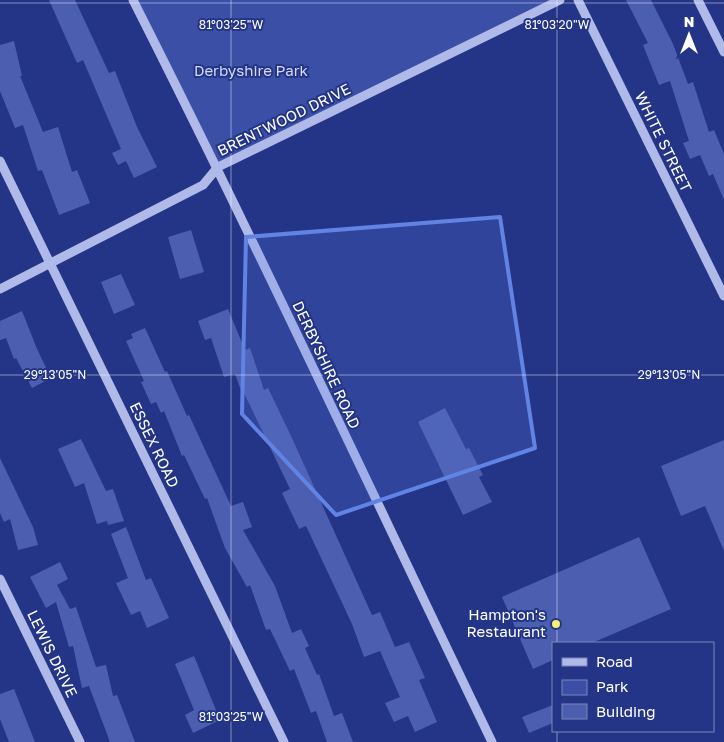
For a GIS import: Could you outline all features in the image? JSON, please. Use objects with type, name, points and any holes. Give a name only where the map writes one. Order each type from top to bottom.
[{"type":"street","name":"DERBYSHIRE ROAD","points":[[134,0],[218,167],[373,497],[492,742]]},
{"type":"street","name":"BRENTWOOD DRIVE","points":[[0,288],[51,264],[203,185],[218,167],[560,0]]},
{"type":"street","name":"WHITE STREET","points":[[578,0],[724,296]]},
{"type":"street","points":[[698,0],[724,52]]},
{"type":"street","name":"ESSEX ROAD","points":[[0,161],[284,742]]},
{"type":"street","name":"LEWIS DRIVE","points":[[0,579],[80,742]]},
{"type":"highlighted area","points":[[500,217],[535,448],[336,515],[242,414],[246,237]]},
{"type":"green space","name":"Derbyshire Park","points":[[133,0],[560,0],[218,167]]},
{"type":"building","points":[[49,0],[75,0],[109,73],[115,71],[137,127],[157,167],[134,178],[126,161],[118,165],[112,153],[121,149],[83,60],[77,63]]},
{"type":"building","points":[[626,0],[651,0],[673,44],[688,84],[693,82],[709,132],[714,130],[724,154],[724,200],[713,174],[709,176],[700,155],[690,159],[683,143],[689,141],[670,81],[659,85],[643,45],[648,43]]},
{"type":"building","points":[[14,41],[22,76],[20,76],[43,132],[58,127],[72,172],[77,170],[90,203],[59,215],[42,170],[38,171],[23,125],[15,128],[0,91],[0,45]]},
{"type":"building","points":[[191,230],[204,272],[180,279],[168,237]]},
{"type":"building","points":[[121,274],[135,305],[114,314],[101,282]]},
{"type":"building","points":[[228,309],[245,350],[250,348],[264,390],[268,388],[372,615],[380,612],[395,647],[409,642],[425,678],[419,680],[437,722],[415,732],[408,716],[394,722],[385,703],[400,697],[380,651],[364,657],[352,624],[306,526],[299,529],[282,493],[290,489],[244,393],[242,393],[235,374],[224,377],[211,338],[205,340],[198,321]]},
{"type":"building","points":[[22,311],[51,378],[32,388],[16,358],[14,359],[6,338],[0,340],[0,321]]},
{"type":"building","points":[[145,328],[187,416],[189,415],[231,506],[243,502],[252,527],[243,530],[275,586],[292,633],[301,629],[309,646],[305,648],[317,675],[319,674],[334,716],[342,713],[353,742],[327,742],[316,711],[311,713],[294,669],[290,671],[270,629],[266,630],[250,585],[247,587],[225,548],[207,498],[205,499],[184,455],[182,456],[164,411],[161,413],[156,402],[151,404],[141,382],[144,381],[126,341],[133,338],[131,334]]},
{"type":"building","points":[[445,408],[466,449],[469,448],[483,475],[479,477],[492,502],[463,515],[418,422]]},
{"type":"building","points":[[81,439],[106,491],[113,489],[124,521],[108,525],[107,521],[97,524],[84,483],[75,487],[58,449]]},
{"type":"building","points":[[724,440],[724,551],[705,506],[681,516],[661,466]]},
{"type":"building","points":[[0,458],[33,527],[38,545],[18,550],[10,519],[4,522],[0,513]]},
{"type":"building","points":[[126,527],[146,580],[151,578],[169,618],[147,628],[140,611],[131,615],[116,583],[128,578],[111,534]]},
{"type":"building","points":[[639,537],[671,609],[594,642],[552,642],[552,660],[533,669],[502,597]]},
{"type":"building","points":[[60,562],[68,579],[57,585],[70,609],[76,607],[96,667],[106,665],[113,696],[117,695],[135,742],[110,742],[89,686],[82,688],[73,646],[69,647],[56,602],[46,608],[30,577]]},
{"type":"building","points":[[194,656],[220,720],[193,733],[185,715],[194,710],[175,664]]},
{"type":"building","points":[[14,689],[35,742],[9,742],[0,719],[0,694]]},
{"type":"building","points":[[552,705],[552,723],[529,733],[522,717]]},
{"type":"place","name":"Hampton's Restaurant","points":[[556,624]]}]
